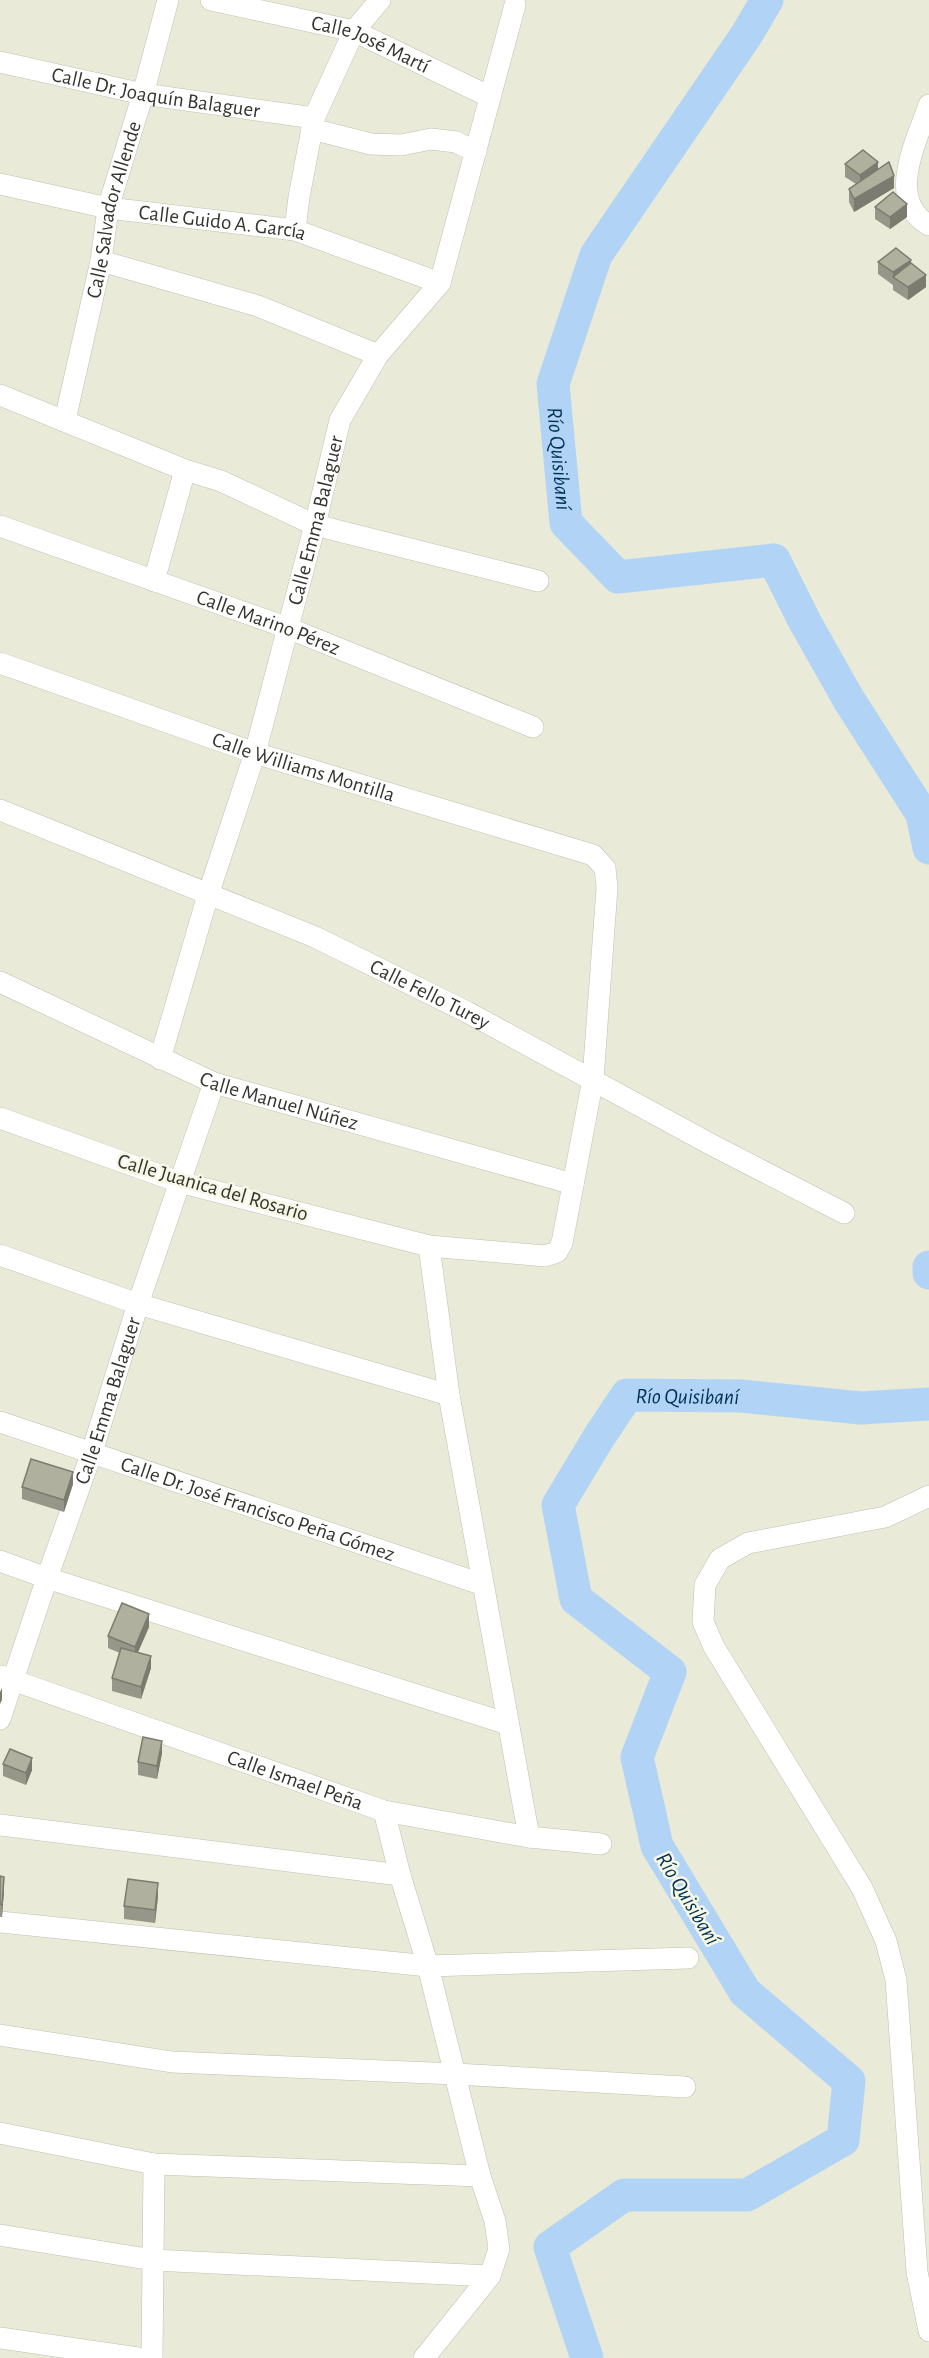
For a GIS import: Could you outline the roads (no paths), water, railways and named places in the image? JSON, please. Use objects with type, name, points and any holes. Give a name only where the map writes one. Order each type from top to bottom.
[{"type":"street","name":"Calle Salvador Allende","points":[[65,420],[101,261],[108,208],[143,94],[168,0]]},
{"type":"street","name":"Calle José Martí","points":[[211,0],[354,31],[490,97]]},
{"type":"street","points":[[295,230],[298,197],[313,123],[354,31],[380,0]]},
{"type":"street","name":"Calle Emma Balaguer","points":[[160,1059],[208,895],[255,753],[340,420],[378,355],[440,283],[515,5]]},
{"type":"street","name":"Calle Dr. Joaquín Balaguer","points":[[0,62],[143,94],[313,123],[371,144],[401,146],[430,140],[456,142],[476,152]]},
{"type":"street","points":[[929,105],[907,168],[906,196],[922,221],[929,225]]},
{"type":"street","name":"Calle Guido A. García","points":[[0,184],[108,208],[295,230],[440,283]]},
{"type":"street","points":[[101,261],[258,306],[378,355]]},
{"type":"street","points":[[0,395],[185,470],[221,481],[315,525],[538,580]]},
{"type":"street","points":[[154,581],[185,470]]},
{"type":"street","name":"Calle Marino Pérez","points":[[0,526],[288,628],[533,727]]},
{"type":"street","name":"Calle Williams Montilla","points":[[0,663],[255,753],[593,855],[605,868],[607,888],[592,1079]]},
{"type":"street","name":"Calle Fello Turey","points":[[0,810],[315,937],[467,1012],[714,1146],[844,1213]]},
{"type":"street","name":"Calle Manuel Núñez","points":[[0,982],[214,1083],[573,1184]]},
{"type":"street","points":[[573,1184],[592,1079]]},
{"type":"street","name":"Calle Emma Balaguer","points":[[0,1719],[7,1678],[47,1578],[92,1452],[138,1304],[214,1083]]},
{"type":"street","name":"Calle Juanica del Rosario","points":[[0,1118],[179,1182],[429,1246],[545,1256],[557,1252],[562,1244],[573,1184]]},
{"type":"street","points":[[429,1246],[448,1395],[529,1837]]},
{"type":"street","points":[[0,1255],[138,1304],[448,1395]]},
{"type":"street","name":"Calle Dr. José Francisco Peña Gómez","points":[[0,1422],[482,1584]]},
{"type":"street","points":[[929,1496],[885,1517],[748,1543],[720,1559],[705,1586],[703,1622],[714,1647],[862,1888],[886,1941],[896,1980],[917,2271],[929,2331]]},
{"type":"street","points":[[0,1561],[47,1578],[508,1724]]},
{"type":"street","name":"Calle Ismael Peña","points":[[7,1678],[384,1811],[529,1837],[601,1844]]},
{"type":"street","points":[[384,1811],[400,1875],[428,1966],[480,2176],[495,2221],[499,2249],[490,2276],[424,2358]]},
{"type":"street","points":[[0,1825],[400,1875]]},
{"type":"street","points":[[0,1923],[428,1966],[688,1958]]},
{"type":"street","points":[[0,2035],[172,2062],[685,2087]]},
{"type":"street","points":[[0,2133],[154,2164],[480,2176]]},
{"type":"street","points":[[152,2358],[154,2164]]},
{"type":"street","points":[[0,2235],[153,2260],[490,2276]]},
{"type":"street","points":[[0,2338],[138,2358]]},
{"type":"waterway","name":"Río Quisibaní","points":[[767,0],[747,34],[596,255],[553,384],[566,523],[618,577],[774,560],[805,622],[849,700],[922,814],[929,848]]},
{"type":"waterway","name":"Río Quisibaní","points":[[929,1267],[929,1273]]},
{"type":"waterway","name":"Río Quisibaní","points":[[587,2358],[550,2247],[624,2195],[747,2195],[843,2140],[849,2081],[745,1992],[657,1846],[637,1757],[670,1672],[576,1599],[558,1505],[627,1395],[741,1396],[861,1408],[929,1404]]}]
